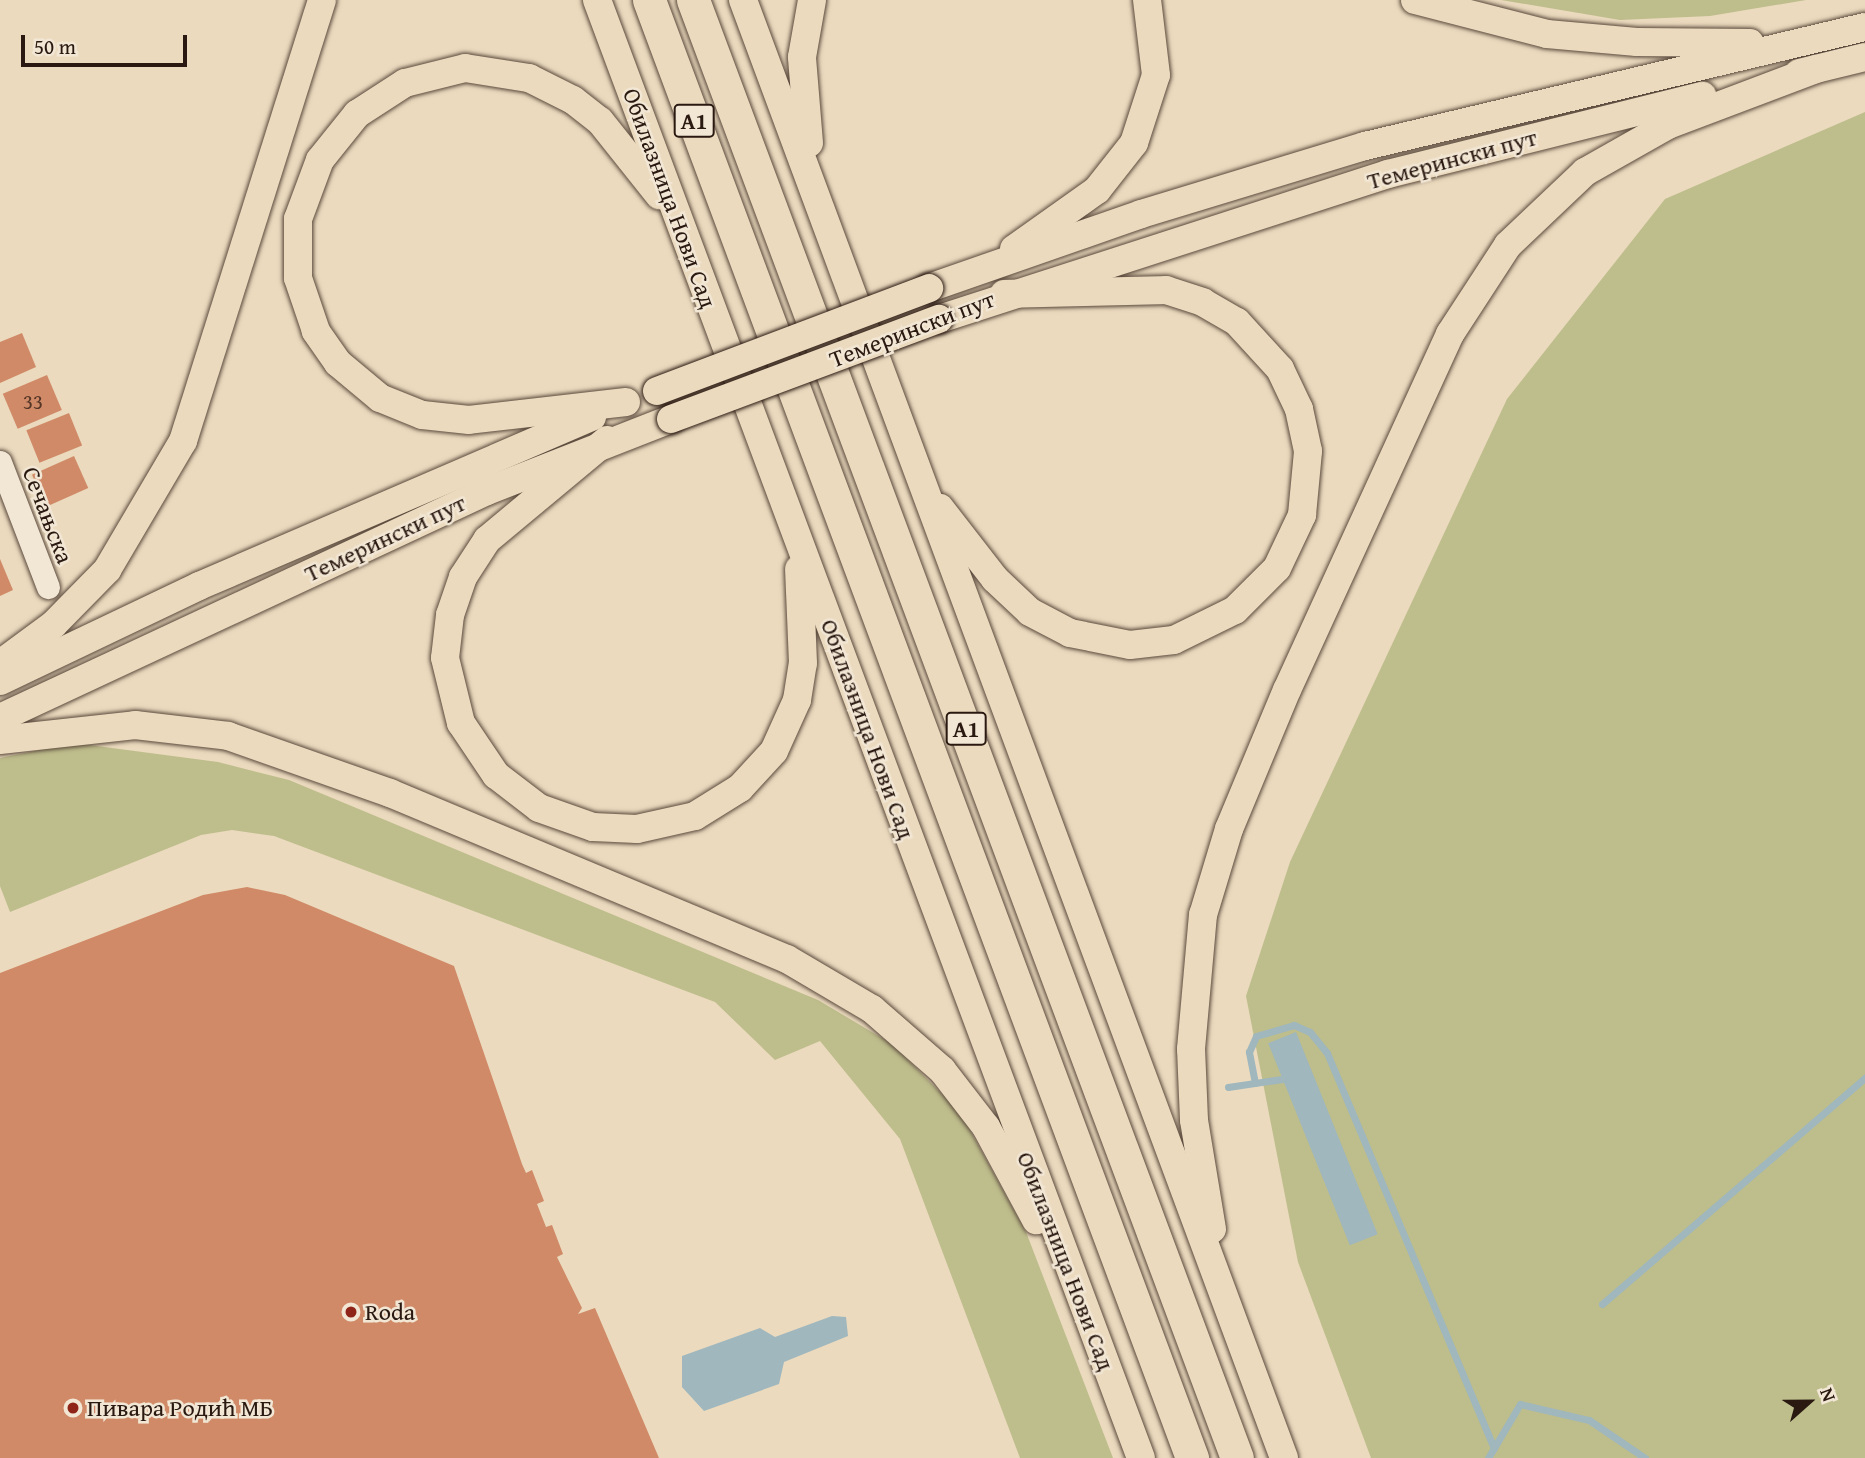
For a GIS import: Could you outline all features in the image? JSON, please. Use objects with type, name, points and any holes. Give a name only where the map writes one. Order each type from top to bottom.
[{"type":"highway","name":"A1","points":[[649,0],[1192,1458]]},
{"type":"highway","name":"A1","points":[[693,0],[1237,1458]]},
{"type":"main road","points":[[0,664],[54,624],[107,570],[183,442],[322,0]]},
{"type":"main road","name":"Обилазница Нови Сад","points":[[597,0],[1141,1458]]},
{"type":"main road","points":[[743,0],[1284,1458]]},
{"type":"main road","points":[[812,0],[804,32],[802,83],[816,194]]},
{"type":"main road","points":[[980,273],[1097,190],[1124,159],[1148,111],[1156,75],[1147,0]]},
{"type":"main road","points":[[1415,0],[1461,16],[1570,37],[1784,44]]},
{"type":"main road","name":"Темерински пут","points":[[0,681],[199,586],[626,402],[929,288],[980,273],[1141,214],[1365,146],[1784,44],[1865,27]]},
{"type":"main road","name":"Темерински пут","points":[[0,718],[270,590],[607,440],[671,419],[1004,294],[1388,174],[1865,57]]},
{"type":"main road","points":[[1221,1287],[1195,1120],[1192,1061],[1203,915],[1229,828],[1282,702],[1450,334],[1508,245],[1585,172],[1668,125],[1816,69]]},
{"type":"main road","points":[[626,402],[469,420],[407,410],[365,389],[325,346],[302,295],[296,244],[306,187],[337,135],[390,90],[435,73],[494,71],[545,84],[587,109],[633,159],[680,226]]},
{"type":"main road","points":[[921,482],[1010,597],[1047,623],[1111,643],[1174,640],[1215,623],[1265,582],[1295,536],[1306,494],[1305,431],[1286,380],[1254,336],[1203,302],[1166,290],[1004,294]]},
{"type":"main road","points":[[607,440],[502,523],[463,577],[450,615],[445,658],[461,723],[496,775],[539,808],[593,827],[656,827],[714,807],[763,766],[791,718],[800,682],[797,539]]},
{"type":"main road","points":[[0,740],[123,725],[228,736],[390,793],[787,959],[872,1009],[942,1070],[986,1127],[1074,1284]]},
{"type":"street","name":"Сечањска","points":[[0,462],[48,587]]},
{"type":"shaded area","points":[[1501,0],[1806,0],[1710,16],[1620,20]]},
{"type":"shaded area","points":[[1865,112],[1865,1458],[1371,1458],[1298,1262],[1246,996],[1290,862],[1507,399],[1665,199]]},
{"type":"shaded area","points":[[74,743],[218,762],[289,780],[818,1000],[892,1044],[960,1112],[1026,1232],[1113,1458],[1020,1458],[900,1139],[820,1041],[775,1060],[715,1002],[274,836],[232,830],[201,835],[10,912],[0,886],[0,758]]},
{"type":"water","points":[[1296,1032],[1378,1234],[1350,1245],[1268,1043]]},
{"type":"water","points":[[832,1316],[846,1317],[848,1336],[784,1362],[779,1384],[704,1411],[682,1387],[682,1356],[760,1328],[775,1337]]},
{"type":"building","points":[[22,333],[36,367],[0,383],[0,342]]},
{"type":"building","points":[[47,375],[62,410],[18,429],[3,394]]},
{"type":"building","points":[[69,413],[82,445],[39,463],[26,430]]},
{"type":"building","points":[[74,456],[88,488],[46,507],[32,475]]},
{"type":"building","points":[[0,559],[13,590],[0,596]]},
{"type":"building","points":[[247,887],[285,895],[454,966],[522,1164],[526,1173],[532,1170],[544,1201],[537,1204],[546,1227],[552,1225],[563,1254],[557,1257],[582,1308],[578,1314],[595,1308],[659,1458],[0,1458],[0,973],[203,895]]},
{"type":"waterway","points":[[1255,1083],[1249,1052],[1256,1036],[1294,1025],[1310,1032],[1327,1053],[1494,1448]]},
{"type":"waterway","points":[[1602,1304],[1865,1078]]},
{"type":"waterway","points":[[1228,1087],[1282,1079]]},
{"type":"waterway","points":[[1488,1458],[1520,1404],[1589,1420],[1645,1458]]},
{"type":"place","name":"Roda","points":[[351,1312]]},
{"type":"place","name":"Пивара Родић МБ","points":[[73,1408]]}]
